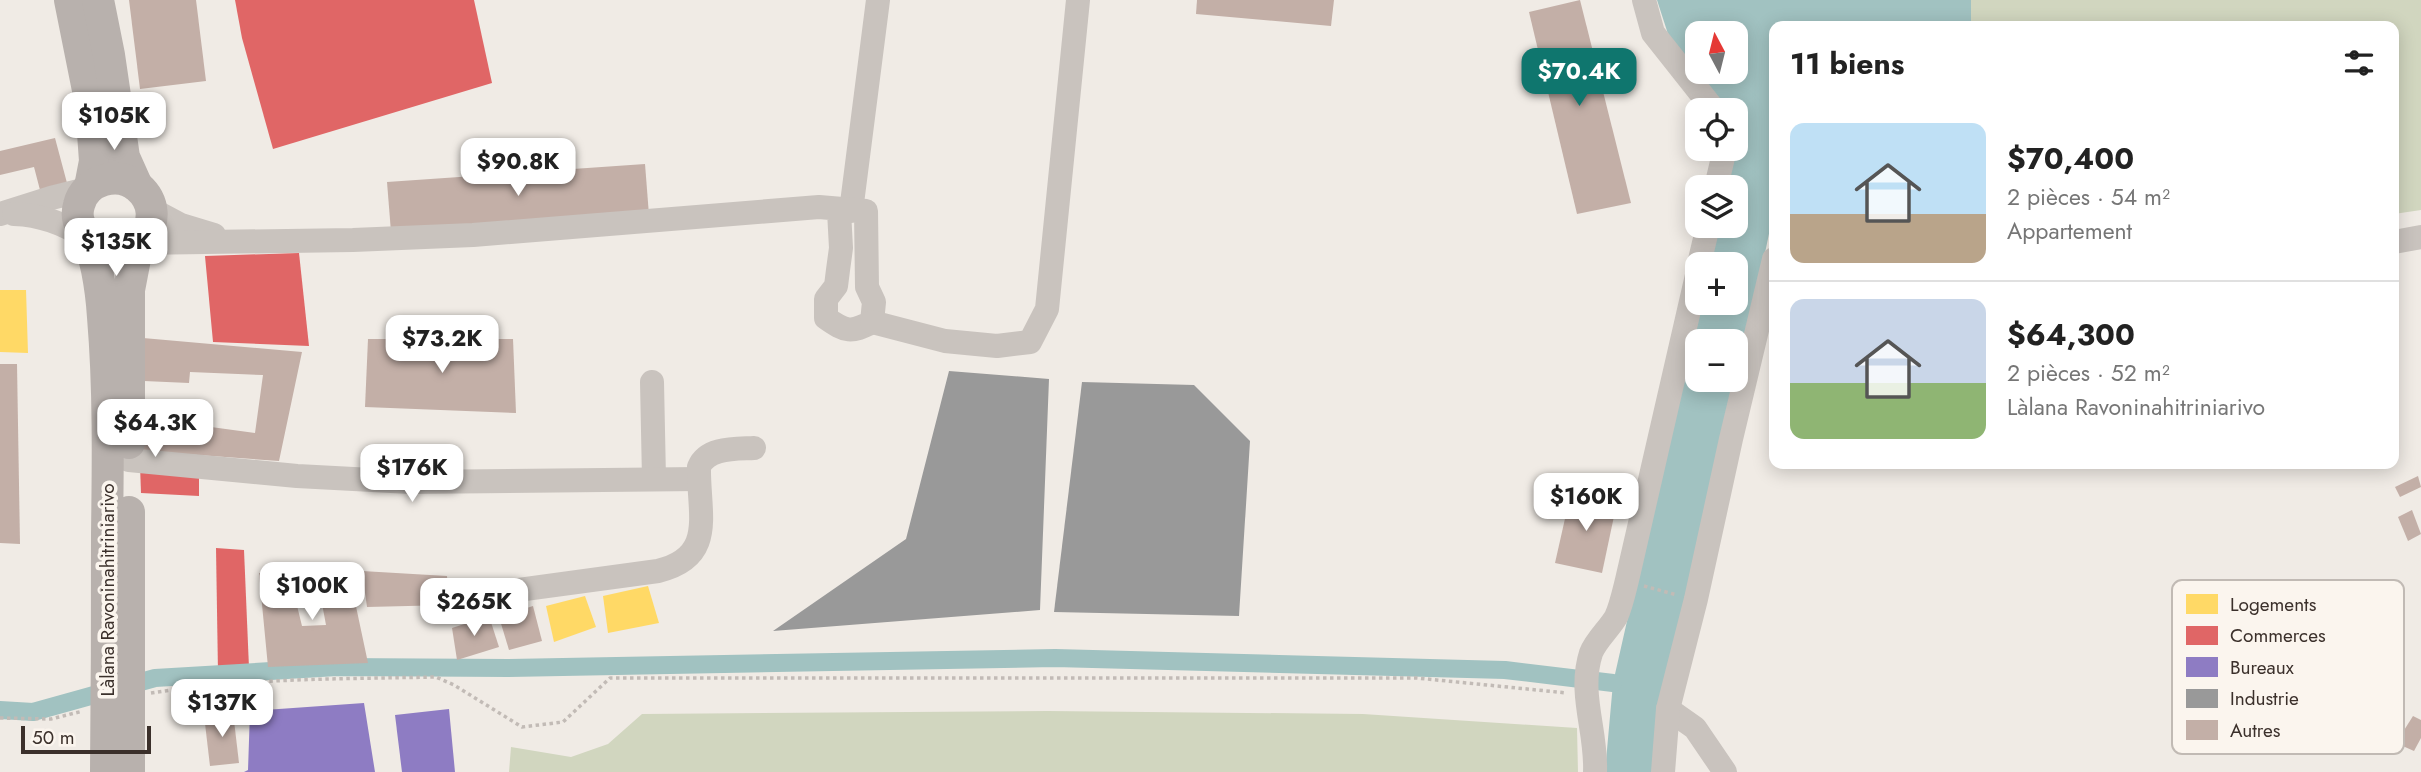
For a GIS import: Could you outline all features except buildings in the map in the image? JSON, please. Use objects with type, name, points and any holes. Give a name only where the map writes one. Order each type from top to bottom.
[{"type":"main road","name":"Làlana Ravoninahitriniarivo","points":[[70,0],[93,122],[95,161],[89,188],[82,197],[77,213],[100,287],[106,366],[118,686]]},
{"type":"main road","points":[[98,0],[124,157],[144,197]]},
{"type":"main road","points":[[89,188],[103,180],[117,178],[144,197]]},
{"type":"main road","name":"Làlana Ravoninahitriniarivo","points":[[106,772],[118,686],[129,460],[129,290],[138,243],[148,229],[144,197]]},
{"type":"main road","points":[[87,240],[103,249],[118,251],[138,243]]},
{"type":"main road","points":[[118,686],[129,772]]},
{"type":"street","points":[[878,0],[836,286],[826,299],[826,318],[839,327],[856,331],[872,322],[945,341],[997,346],[1030,342],[1047,309],[1079,0]]},
{"type":"street","points":[[1644,0],[1653,33],[1704,98]]},
{"type":"street","points":[[1,214],[89,188]]},
{"type":"street","points":[[144,197],[181,225],[235,240]]},
{"type":"street","points":[[138,243],[353,240],[472,235],[819,208],[866,211],[867,288],[874,302],[872,322]]},
{"type":"street","points":[[1,214],[38,216],[71,228],[87,240]]},
{"type":"street","points":[[2399,241],[2421,237]]},
{"type":"street","points":[[1663,772],[1668,709],[1769,280]]},
{"type":"street","points":[[1595,772],[1593,728],[1586,705],[1591,652],[1616,616],[1628,580],[1688,315]]},
{"type":"street","points":[[652,382],[654,479]]},
{"type":"street","points":[[481,595],[674,567],[694,552],[699,540],[699,467],[707,456],[716,452],[754,448]]},
{"type":"street","points":[[129,460],[297,476],[410,482],[699,479]]},
{"type":"street","points":[[1668,709],[1695,728],[1725,772]]},
{"type":"path","points":[[1633,582],[1689,598]]},
{"type":"path","points":[[0,718],[51,719],[86,710],[118,686],[183,688],[289,680],[436,677],[454,685],[522,727],[562,722],[610,678],[1417,678],[1587,691]]},
{"type":"green space","points":[[1971,0],[2421,0],[2421,210],[2399,213],[2399,21],[1971,21]]},
{"type":"green space","points":[[1047,711],[1363,714],[1577,728],[1578,772],[509,772],[511,747],[571,757],[608,744],[642,714]]},
{"type":"water","points":[[1657,0],[1971,0],[1971,21],[1769,21],[1769,234],[1748,334],[1748,329],[1693,329],[1696,315],[1748,315],[1748,252],[1711,252],[1713,238],[1748,238],[1748,175],[1728,175],[1732,161],[1748,161],[1748,98],[1718,98],[1707,84],[1748,84],[1748,21],[1685,21],[1685,56],[1668,34]]},
{"type":"water","points":[[1685,365],[1685,392],[1736,392],[1656,772],[1605,772],[1613,683]]},
{"type":"waterway","points":[[0,710],[33,712],[155,678],[337,667],[509,668],[1055,658],[1505,670],[1613,683]]}]
